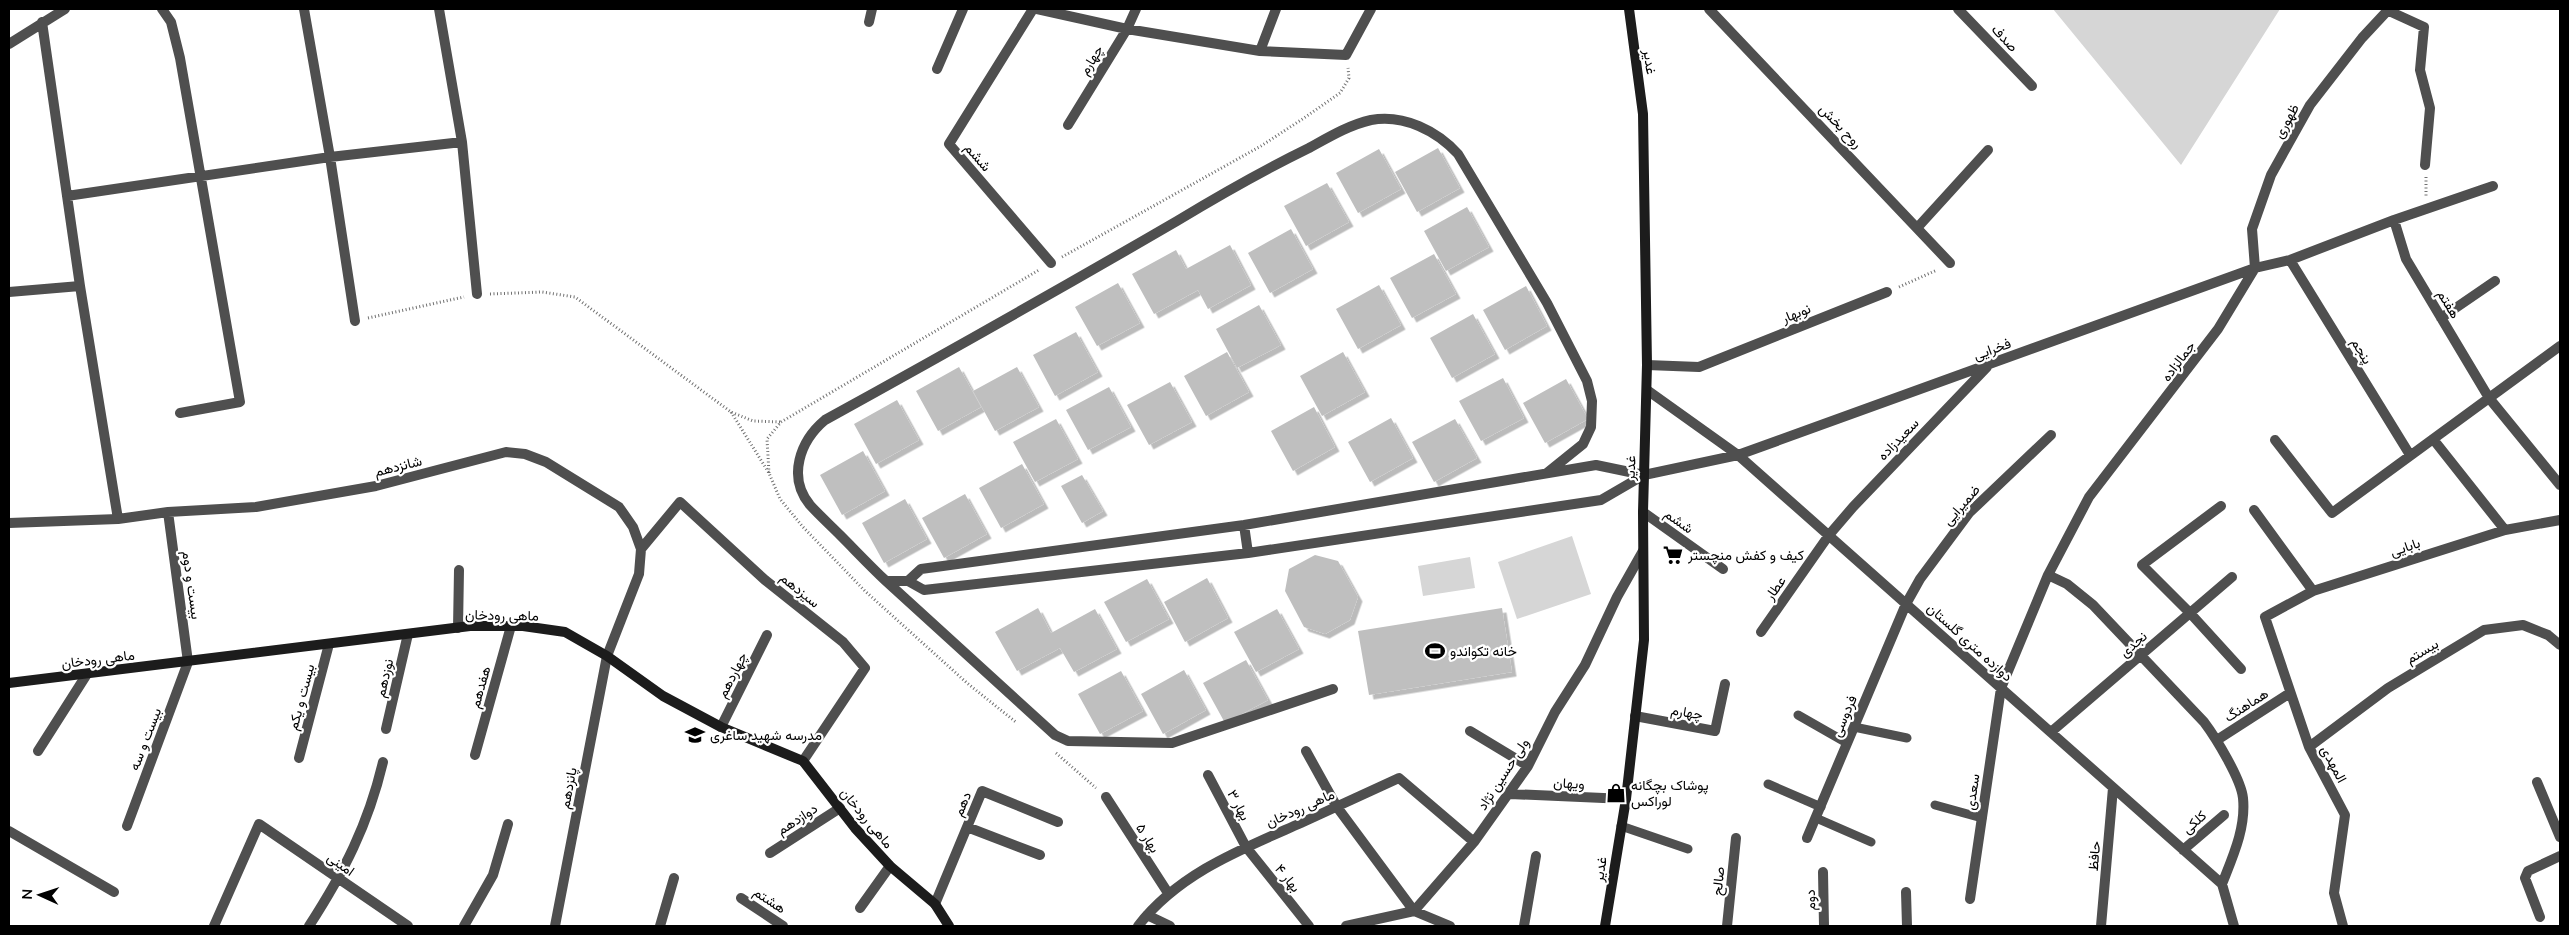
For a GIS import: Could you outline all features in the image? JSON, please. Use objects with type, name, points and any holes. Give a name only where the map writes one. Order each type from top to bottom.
[{"type":"main road","name":"غدیر","points":[[1605,926],[1626,799],[1644,640],[1643,512],[1647,365],[1643,114],[1629,9]]},
{"type":"main road","name":"ماهی رودخان","points":[[9,683],[458,628],[511,626],[565,632],[607,656],[663,696],[721,727],[803,761],[890,866],[935,904],[949,926]]},
{"type":"street","points":[[9,44],[64,9]]},
{"type":"street","points":[[162,9],[171,22],[180,58],[240,402],[180,413]]},
{"type":"street","points":[[304,9],[330,157],[355,321]]},
{"type":"street","points":[[439,9],[462,142],[477,294]]},
{"type":"street","points":[[869,22],[872,9]]},
{"type":"street","points":[[937,69],[963,9]]},
{"type":"street","name":"ششم","points":[[1033,9],[949,144],[1051,263]]},
{"type":"street","points":[[1037,9],[1127,29],[1260,51],[1346,55],[1371,9]]},
{"type":"street","name":"چهارم","points":[[1068,125],[1127,29],[1136,9]]},
{"type":"street","points":[[1260,51],[1276,9]]},
{"type":"street","name":"روح بخش","points":[[1709,9],[1950,263]]},
{"type":"street","name":"صدف","points":[[1958,9],[2032,86]]},
{"type":"street","points":[[2389,10],[2424,27],[2420,70],[2430,108],[2425,165]]},
{"type":"street","name":"ظهوری","points":[[2255,268],[2252,229],[2271,175],[2320,92],[2362,38],[2389,10]]},
{"type":"street","points":[[42,22],[80,286],[118,519]]},
{"type":"street","points":[[1333,689],[1284,708],[1172,743],[1068,741],[1056,735],[886,581],[809,504],[800,488],[798,472],[800,454],[806,439],[825,420],[1016,315],[1260,172],[1343,130],[1373,120],[1410,123],[1427,129],[1444,139],[1458,154],[1547,302],[1587,381],[1592,401],[1591,427],[1583,444],[1546,473]]},
{"type":"street","points":[[67,196],[330,157],[462,142]]},
{"type":"street","points":[[1917,228],[1988,150]]},
{"type":"street","points":[[2255,268],[2290,260],[2394,220],[2493,186]]},
{"type":"street","name":"هفتم","points":[[2394,220],[2406,259],[2489,398],[2560,485]]},
{"type":"street","name":"پنجم","points":[[2290,260],[2410,455]]},
{"type":"street","name":"فخرایی","points":[[1738,455],[2255,268]]},
{"type":"street","name":"جمالزاده","points":[[2001,688],[2048,574],[2089,497],[2218,329],[2255,268]]},
{"type":"street","points":[[2441,318],[2495,281]]},
{"type":"street","points":[[9,292],[80,286]]},
{"type":"street","name":"نوبهار","points":[[1647,365],[1699,367],[1887,292]]},
{"type":"street","points":[[2275,440],[2332,512],[2559,349]]},
{"type":"street","name":"سعیدزاده","points":[[1829,535],[1853,507],[1989,364]]},
{"type":"street","name":"دوازده متری گلستان","points":[[1647,390],[1738,455],[2222,884]]},
{"type":"street","name":"ضمیرایی","points":[[1906,604],[1920,579],[1969,513],[2051,436]]},
{"type":"street","points":[[2433,438],[2505,530]]},
{"type":"street","name":"شانزدهم","points":[[9,523],[118,519],[168,512],[256,507],[376,486],[506,452],[525,454],[546,462],[619,507],[633,527],[641,549],[639,574],[607,656]]},
{"type":"street","points":[[886,581],[908,581],[924,590],[1248,553],[1601,500],[1644,475],[1738,455]]},
{"type":"street","points":[[908,581],[922,569],[1244,525],[1596,465],[1644,475]]},
{"type":"street","name":"سیزدهم","points":[[641,549],[680,502],[765,580],[842,642],[865,668],[803,761]]},
{"type":"street","points":[[2221,506],[2142,565],[2190,613],[2241,669]]},
{"type":"street","points":[[2254,510],[2313,592]]},
{"type":"street","name":"بیست و دوم","points":[[168,512],[188,662]]},
{"type":"street","name":"ششم","points":[[1643,512],[1723,569]]},
{"type":"street","name":"بابایی","points":[[2265,617],[2313,592],[2505,530],[2560,520]]},
{"type":"street","points":[[1244,525],[1248,553]]},
{"type":"street","name":"عطار","points":[[1761,632],[1829,535]]},
{"type":"street","name":"ولی حسین نژاد","points":[[1414,911],[1474,842],[1510,794],[1528,766],[1555,712],[1585,665],[1617,597],[1643,551]]},
{"type":"street","points":[[458,628],[460,570]]},
{"type":"street","points":[[2048,574],[2067,584],[2093,605],[2204,722],[2217,740],[2243,796],[2242,829],[2222,884],[2234,926]]},
{"type":"street","name":"نجدی","points":[[2051,732],[2232,577]]},
{"type":"street","name":"فردوسی","points":[[1807,838],[1906,604]]},
{"type":"street","name":"المهدی","points":[[2265,617],[2309,747],[2345,815],[2334,893],[2343,926]]},
{"type":"street","name":"بیستم","points":[[2309,747],[2388,688],[2484,630],[2523,625],[2548,635],[2560,645]]},
{"type":"street","name":"هفدهم","points":[[475,755],[511,626]]},
{"type":"street","name":"نوزدهم","points":[[386,729],[408,634]]},
{"type":"street","name":"چهاردهم","points":[[721,727],[767,635]]},
{"type":"street","name":"بیست و یکم","points":[[299,758],[329,644]]},
{"type":"street","name":"پانزدهم","points":[[555,926],[607,656]]},
{"type":"street","name":"بیست و سه","points":[[127,826],[188,662]]},
{"type":"street","points":[[38,750],[87,674]]},
{"type":"street","name":"چهارم","points":[[1635,716],[1715,731],[1725,684]]},
{"type":"street","name":"سعدی","points":[[1970,899],[2001,688]]},
{"type":"street","name":"هماهنگ","points":[[2217,740],[2290,693]]},
{"type":"street","points":[[1470,732],[1528,766]]},
{"type":"street","points":[[1306,751],[1337,807],[1414,911],[1450,926]]},
{"type":"street","points":[[310,926],[339,880],[373,804],[384,762]]},
{"type":"street","name":"بهار ۳","points":[[1208,776],[1246,847]]},
{"type":"street","name":"ماهی رودخان","points":[[1138,926],[1168,893],[1195,874],[1246,847],[1399,778],[1474,842]]},
{"type":"street","points":[[2537,782],[2560,838]]},
{"type":"street","name":"حافظ","points":[[2101,926],[2113,788]]},
{"type":"street","name":"دهم","points":[[935,904],[982,791],[1058,822]]},
{"type":"street","name":"ویهان","points":[[1510,794],[1626,799]]},
{"type":"street","name":"بهار ۵","points":[[1106,797],[1168,893]]},
{"type":"street","name":"دوازدهم","points":[[770,853],[840,808]]},
{"type":"street","name":"کلکی","points":[[2183,850],[2224,815]]},
{"type":"street","name":"امینی","points":[[214,926],[258,824],[408,926]]},
{"type":"street","points":[[464,926],[494,875],[508,824]]},
{"type":"street","points":[[967,827],[1040,855]]},
{"type":"street","points":[[9,831],[114,892]]},
{"type":"street","name":"صالح","points":[[1727,926],[1736,838]]},
{"type":"street","name":"بهار ۴","points":[[1246,847],[1310,926]]},
{"type":"street","points":[[1524,926],[1536,856]]},
{"type":"street","points":[[2540,917],[2525,878],[2528,871],[2560,856]]},
{"type":"street","points":[[860,908],[890,866]]},
{"type":"street","name":"دوم","points":[[1823,872],[1824,926]]},
{"type":"street","points":[[660,926],[674,878]]},
{"type":"street","points":[[1906,892],[1906,926]]},
{"type":"street","name":"هشتم","points":[[741,898],[783,926]]},
{"type":"street","points":[[1346,926],[1414,911]]},
{"type":"street","points":[[1147,916],[1170,926]]},
{"type":"lane","points":[[1798,715],[1847,743]]},
{"type":"lane","points":[[1854,727],[1907,738]]},
{"type":"lane","points":[[1768,784],[1821,806]]},
{"type":"lane","points":[[1935,805],[1982,818]]},
{"type":"lane","points":[[1816,818],[1871,842]]},
{"type":"lane","points":[[1621,826],[1688,849]]},
{"type":"path","points":[[769,473],[767,439],[781,422],[1051,263],[1262,146],[1340,94],[1349,78],[1346,55]]},
{"type":"path","points":[[2425,165],[2427,209]]},
{"type":"path","points":[[1887,292],[1950,263]]},
{"type":"path","points":[[355,321],[477,294],[542,292],[575,297],[731,412],[753,421],[781,422]]},
{"type":"path","points":[[731,412],[769,473],[780,499],[865,591],[967,683],[1021,726]]},
{"type":"path","points":[[1052,750],[1106,797]]},
{"type":"shaded area","points":[[2053,9],[2280,9],[2181,165]]},
{"type":"shaded area","points":[[1572,536],[1591,594],[1517,619],[1498,562]]},
{"type":"shaded area","points":[[1470,557],[1475,588],[1423,596],[1418,566]]},
{"type":"building","points":[[1438,148],[1460,188],[1417,212],[1395,172]]},
{"type":"building","points":[[1379,149],[1401,189],[1358,213],[1336,173]]},
{"type":"building","points":[[1327,183],[1349,222],[1306,246],[1284,206]]},
{"type":"building","points":[[1467,207],[1489,247],[1446,271],[1424,231]]},
{"type":"building","points":[[1291,229],[1313,269],[1270,293],[1248,253]]},
{"type":"building","points":[[1230,245],[1251,285],[1208,309],[1198,290],[1154,314],[1132,274],[1176,250],[1186,269]]},
{"type":"building","points":[[1434,254],[1456,294],[1412,318],[1390,278]]},
{"type":"building","points":[[1118,283],[1140,323],[1097,346],[1075,307]]},
{"type":"building","points":[[1379,285],[1401,325],[1358,349],[1336,309]]},
{"type":"building","points":[[1526,286],[1547,326],[1505,350],[1483,310]]},
{"type":"building","points":[[1259,305],[1281,345],[1237,368],[1216,329]]},
{"type":"building","points":[[1473,314],[1495,354],[1452,378],[1430,338]]},
{"type":"building","points":[[1076,332],[1098,372],[1055,396],[1033,355]]},
{"type":"building","points":[[1227,352],[1249,392],[1206,416],[1184,376]]},
{"type":"building","points":[[1343,352],[1365,392],[1322,416],[1300,376]]},
{"type":"building","points":[[959,367],[981,407],[938,431],[916,391]]},
{"type":"building","points":[[1017,367],[1039,407],[995,431],[973,391]]},
{"type":"building","points":[[1503,378],[1524,418],[1481,441],[1459,401]]},
{"type":"building","points":[[1566,379],[1588,419],[1545,443],[1523,403]]},
{"type":"building","points":[[1170,382],[1192,422],[1149,445],[1127,405]]},
{"type":"building","points":[[1109,387],[1131,427],[1088,450],[1066,410]]},
{"type":"building","points":[[897,400],[919,440],[876,464],[854,424]]},
{"type":"building","points":[[1314,407],[1335,447],[1293,471],[1271,431]]},
{"type":"building","points":[[1391,418],[1413,458],[1370,482],[1348,442]]},
{"type":"building","points":[[1056,419],[1078,459],[1035,482],[1013,442]]},
{"type":"building","points":[[1455,419],[1477,458],[1434,482],[1412,442]]},
{"type":"building","points":[[863,451],[885,491],[842,515],[820,475]]},
{"type":"building","points":[[1022,464],[1044,504],[1001,528],[979,488]]},
{"type":"building","points":[[1082,475],[1103,511],[1082,523],[1061,486]]},
{"type":"building","points":[[965,494],[987,534],[944,558],[922,518]]},
{"type":"building","points":[[905,499],[927,539],[884,563],[862,523]]},
{"type":"building","points":[[1315,555],[1338,561],[1358,597],[1350,620],[1325,634],[1304,627],[1285,591],[1289,569]]},
{"type":"building","points":[[1207,578],[1228,618],[1185,642],[1164,602]]},
{"type":"building","points":[[1147,579],[1169,619],[1126,642],[1104,602]]},
{"type":"building","points":[[1038,608],[1051,633],[1095,609],[1117,649],[1074,672],[1060,648],[1017,671],[995,632]]},
{"type":"building","name":"خانه تکواندو","points":[[1502,608],[1512,672],[1369,695],[1358,631]]},
{"type":"building","points":[[1277,609],[1299,649],[1256,672],[1234,632]]},
{"type":"building","points":[[1246,660],[1268,700],[1225,723],[1203,683]]},
{"type":"building","points":[[1184,670],[1206,710],[1163,734],[1141,694]]},
{"type":"building","points":[[1121,671],[1143,711],[1100,734],[1078,694]]},
{"type":"place","name":"کیف و کفش منچستر","points":[[1673,555]]},
{"type":"place","name":"خانه تکواندو","points":[[1435,651]]},
{"type":"place","name":"مدرسه شهید ساغری","points":[[695,735]]},
{"type":"place","name":"پوشاک بچگانه لوراکس","points":[[1616,793]]}]
